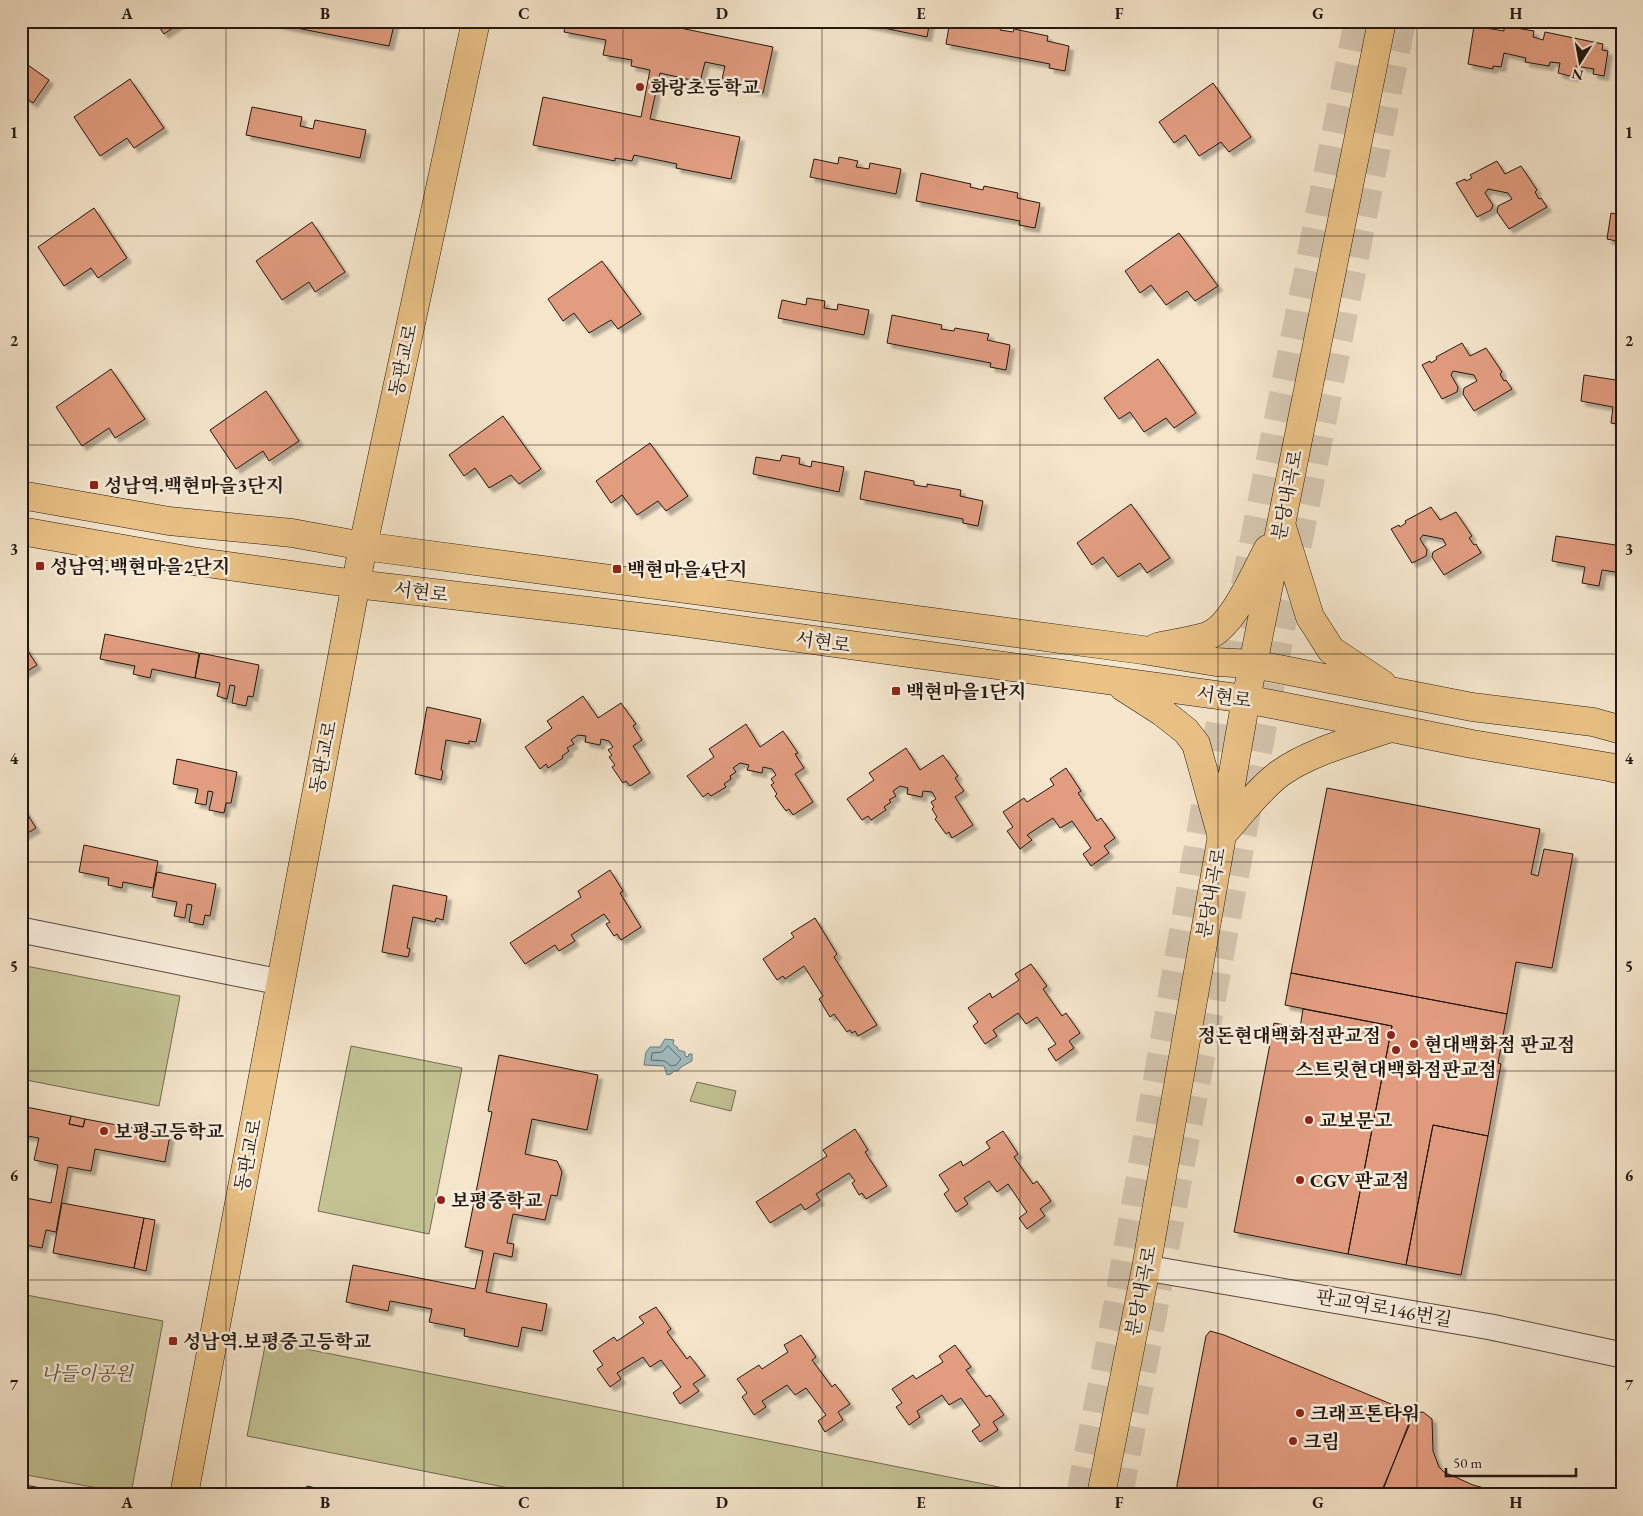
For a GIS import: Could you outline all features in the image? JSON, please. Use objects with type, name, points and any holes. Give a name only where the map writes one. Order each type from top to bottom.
[{"type":"main road","name":"동판교로","points":[[184,1495],[363,546],[476,21]]},
{"type":"main road","name":"분당내곡로","points":[[1101,1495],[1146,1268],[1246,700],[1382,21]]},
{"type":"main road","name":"서현로","points":[[21,495],[169,521],[292,534],[363,546],[1144,650],[1216,662],[1253,664],[1472,707],[1593,722],[1622,730]]},
{"type":"main road","points":[[1144,650],[1209,636],[1222,626],[1232,615],[1281,525]]},
{"type":"main road","points":[[1281,525],[1310,617],[1331,650],[1392,691]]},
{"type":"main road","name":"서현로","points":[[21,531],[192,561],[356,584],[674,621],[1246,700],[1622,770]]},
{"type":"main road","points":[[1115,682],[1162,712],[1186,731],[1196,744],[1221,836]]},
{"type":"main road","points":[[1221,836],[1267,784],[1280,773],[1318,753],[1390,728]]},
{"type":"street","points":[[21,930],[280,982]]},
{"type":"street","name":"판교역로146번길","points":[[1146,1268],[1491,1327],[1622,1355]]},
{"type":"green space","points":[[21,965],[180,996],[159,1106],[21,1079]]},
{"type":"green space","points":[[351,1046],[462,1068],[429,1234],[318,1211]]},
{"type":"green space","points":[[697,1082],[736,1091],[731,1111],[690,1101]]},
{"type":"green space","name":"나들이공원","points":[[21,1294],[163,1321],[131,1494],[21,1474]]},
{"type":"green space","points":[[266,1341],[1039,1495],[544,1495],[247,1436]]},
{"type":"water","points":[[665,1039],[674,1040],[673,1044],[678,1050],[685,1052],[685,1056],[688,1057],[689,1054],[692,1054],[692,1061],[681,1067],[678,1071],[667,1075],[664,1066],[644,1065],[646,1052],[650,1047],[660,1047]]},
{"type":"building","points":[[155,21],[183,21],[164,34]]},
{"type":"building","points":[[276,21],[395,21],[389,46],[276,24]]},
{"type":"building","points":[[566,21],[646,21],[773,47],[763,93],[751,90],[752,85],[722,79],[725,66],[705,62],[700,82],[660,73],[650,119],[740,137],[731,179],[676,168],[677,164],[634,155],[632,161],[615,158],[615,161],[533,145],[543,97],[641,117],[650,70],[631,66],[632,60],[603,55],[606,40],[564,32]]},
{"type":"building","points":[[850,21],[930,21],[927,37]]},
{"type":"building","points":[[950,21],[975,21],[1001,27],[1000,30],[1013,32],[1014,29],[1048,36],[1047,41],[1069,46],[1065,71],[1049,68],[1050,64],[946,44]]},
{"type":"building","points":[[1474,26],[1504,31],[1504,26],[1534,31],[1533,37],[1543,40],[1545,32],[1603,44],[1602,50],[1608,51],[1604,76],[1593,74],[1594,69],[1576,66],[1574,77],[1558,73],[1560,63],[1550,62],[1549,66],[1525,62],[1526,58],[1504,53],[1501,67],[1493,66],[1493,69],[1468,64]]},
{"type":"building","points":[[21,60],[49,80],[33,103],[21,95]]},
{"type":"building","points":[[130,79],[164,128],[134,148],[127,138],[100,156],[74,117]]},
{"type":"building","points":[[1213,83],[1251,137],[1229,152],[1221,142],[1199,156],[1185,135],[1174,143],[1159,122]]},
{"type":"building","points":[[252,107],[302,117],[300,126],[313,129],[315,120],[366,130],[360,158],[246,135]]},
{"type":"building","points":[[839,157],[858,161],[856,167],[869,169],[870,163],[901,169],[896,194],[810,177],[814,159],[838,164]]},
{"type":"building","points":[[1497,161],[1505,174],[1521,166],[1537,190],[1535,192],[1539,199],[1541,198],[1547,207],[1509,229],[1497,212],[1498,206],[1512,199],[1508,193],[1488,189],[1485,193],[1493,205],[1491,210],[1477,217],[1456,183],[1472,178],[1470,175]]},
{"type":"building","points":[[921,173],[971,184],[970,187],[983,190],[984,186],[1018,193],[1017,198],[1040,203],[1035,228],[1019,225],[1020,221],[916,201]]},
{"type":"building","points":[[94,208],[127,258],[98,278],[91,268],[64,286],[38,247]]},
{"type":"building","points":[[1611,213],[1622,215],[1622,242],[1607,239]]},
{"type":"building","points":[[312,222],[345,272],[315,292],[309,282],[282,300],[256,261]]},
{"type":"building","points":[[1179,233],[1218,286],[1195,301],[1187,291],[1166,305],[1151,285],[1140,293],[1125,271]]},
{"type":"building","points":[[602,261],[641,314],[618,329],[611,320],[589,333],[574,313],[563,321],[548,299]]},
{"type":"building","points":[[807,298],[825,301],[824,308],[837,310],[838,304],[869,310],[864,335],[778,318],[782,300],[806,305]]},
{"type":"building","points":[[892,315],[942,325],[941,329],[954,331],[955,328],[989,334],[987,340],[1010,345],[1006,370],[990,367],[991,363],[887,343]]},
{"type":"building","points":[[1462,343],[1470,356],[1486,348],[1502,372],[1500,374],[1504,381],[1506,380],[1512,389],[1474,411],[1463,394],[1464,388],[1477,381],[1474,375],[1453,371],[1451,375],[1458,387],[1457,392],[1442,399],[1422,365],[1430,361],[1431,363],[1437,359],[1436,357]]},
{"type":"building","points":[[1158,359],[1196,413],[1174,428],[1166,418],[1144,432],[1130,412],[1119,419],[1104,398]]},
{"type":"building","points":[[111,369],[145,419],[115,438],[109,428],[82,446],[56,407]]},
{"type":"building","points":[[1584,375],[1622,381],[1622,425],[1611,423],[1613,407],[1581,401]]},
{"type":"building","points":[[266,391],[299,441],[269,461],[263,451],[236,469],[210,430]]},
{"type":"building","points":[[503,416],[541,469],[519,484],[511,475],[489,488],[475,468],[464,476],[449,455]]},
{"type":"building","points":[[650,443],[688,496],[666,511],[658,501],[637,515],[622,495],[611,503],[596,481]]},
{"type":"building","points":[[782,455],[800,458],[799,464],[811,467],[812,461],[844,467],[839,492],[753,474],[756,457],[780,461]]},
{"type":"building","points":[[865,471],[914,481],[914,485],[927,487],[927,484],[961,490],[960,496],[983,501],[978,526],[963,523],[963,519],[860,499]]},
{"type":"building","points":[[1131,504],[1170,558],[1147,573],[1140,563],[1118,577],[1103,557],[1092,565],[1077,543]]},
{"type":"building","points":[[1431,507],[1440,520],[1456,512],[1472,536],[1469,538],[1474,545],[1476,544],[1481,553],[1444,575],[1432,557],[1433,552],[1446,545],[1443,539],[1423,535],[1420,539],[1427,550],[1426,556],[1412,563],[1391,529],[1399,525],[1400,527],[1406,523],[1405,521]]},
{"type":"building","points":[[1556,536],[1622,546],[1622,573],[1602,570],[1599,586],[1582,583],[1585,567],[1552,561]]},
{"type":"building","points":[[105,634],[199,653],[195,678],[152,669],[150,678],[133,674],[135,666],[100,659]]},
{"type":"building","points":[[24,645],[37,665],[21,675],[21,646]]},
{"type":"building","points":[[200,653],[259,665],[253,697],[248,696],[246,706],[232,703],[235,686],[230,685],[227,699],[217,696],[220,683],[195,678]]},
{"type":"building","points":[[583,696],[598,718],[621,703],[636,724],[633,726],[642,740],[633,746],[650,773],[630,786],[626,781],[623,783],[612,767],[615,765],[609,757],[612,755],[608,750],[613,747],[609,741],[601,739],[600,745],[585,742],[586,736],[578,735],[571,740],[574,744],[567,748],[569,751],[562,756],[563,758],[548,768],[546,764],[540,769],[525,747],[552,728],[547,721]]},
{"type":"building","points":[[427,707],[481,719],[476,742],[469,741],[469,744],[446,740],[441,780],[415,774]]},
{"type":"building","points":[[746,724],[760,747],[783,731],[798,753],[795,754],[804,768],[795,774],[813,802],[793,815],[789,809],[786,811],[775,796],[777,794],[771,785],[774,783],[771,779],[776,775],[772,769],[763,767],[762,773],[747,770],[749,765],[740,763],[733,768],[736,772],[724,784],[726,787],[711,796],[708,793],[703,797],[687,776],[714,757],[709,749]]},
{"type":"building","points":[[906,748],[920,770],[943,755],[958,776],[955,778],[964,791],[955,797],[973,825],[952,838],[949,832],[946,834],[935,819],[937,817],[932,809],[934,807],[931,802],[936,799],[932,792],[923,791],[922,797],[907,794],[908,788],[900,786],[893,791],[896,796],[889,800],[891,802],[884,807],[886,810],[871,820],[868,816],[862,820],[847,799],[874,780],[869,773]]},
{"type":"building","points":[[177,759],[237,772],[231,803],[226,803],[224,813],[209,810],[213,792],[208,791],[206,805],[195,803],[198,789],[173,784]]},
{"type":"building","points":[[1066,768],[1081,791],[1078,793],[1097,821],[1101,818],[1115,838],[1104,846],[1109,853],[1091,866],[1083,854],[1091,848],[1072,821],[1060,828],[1053,818],[1027,835],[1032,840],[1020,849],[1007,831],[1013,827],[1003,812],[1024,798],[1027,802],[1054,785],[1050,779]]},
{"type":"building","points":[[1327,788],[1540,829],[1531,874],[1538,876],[1544,849],[1573,854],[1552,968],[1516,962],[1507,1014],[1291,973]]},
{"type":"building","points":[[23,807],[36,828],[21,837],[21,808]]},
{"type":"building","points":[[84,845],[158,861],[153,888],[123,882],[122,888],[108,885],[109,878],[79,872]]},
{"type":"building","points":[[610,870],[623,891],[620,893],[641,927],[621,940],[617,934],[614,936],[606,924],[610,922],[604,914],[571,935],[575,941],[559,951],[555,945],[525,964],[510,943],[581,897],[578,891]]},
{"type":"building","points":[[157,872],[216,884],[210,916],[205,915],[203,925],[189,922],[192,905],[187,904],[185,918],[174,916],[177,902],[152,897]]},
{"type":"building","points":[[393,885],[447,896],[443,920],[436,918],[435,922],[413,917],[407,948],[410,949],[408,957],[382,952]]},
{"type":"building","points":[[815,918],[837,954],[834,957],[877,1025],[858,1036],[855,1031],[852,1033],[850,1030],[847,1032],[834,1014],[830,1017],[819,999],[823,996],[804,966],[785,979],[783,976],[777,980],[763,959],[794,937],[791,933]]},
{"type":"building","points":[[1031,964],[1047,986],[1043,989],[1062,1016],[1066,1013],[1080,1033],[1069,1041],[1074,1048],[1056,1061],[1048,1049],[1056,1044],[1037,1017],[1026,1024],[1018,1013],[993,1030],[997,1036],[985,1044],[973,1026],[978,1022],[968,1008],[990,993],[992,998],[1019,980],[1015,974]]},
{"type":"building","points":[[1291,973],[1507,1014],[1498,1063],[1501,1064],[1488,1136],[1433,1125],[1406,1265],[1348,1254],[1392,1026],[1285,1005]]},
{"type":"building","points":[[1303,1009],[1392,1026],[1348,1254],[1234,1232],[1274,1023],[1300,1028]]},
{"type":"building","points":[[499,1055],[598,1075],[587,1130],[532,1119],[525,1154],[557,1161],[562,1172],[557,1196],[551,1195],[545,1220],[513,1214],[507,1243],[514,1244],[512,1257],[494,1253],[486,1292],[547,1304],[542,1331],[522,1327],[518,1347],[464,1336],[465,1329],[429,1322],[432,1309],[390,1301],[388,1311],[346,1302],[353,1265],[475,1289],[483,1251],[465,1247],[492,1112],[488,1111]]},
{"type":"building","points":[[21,1106],[71,1116],[69,1124],[83,1127],[85,1119],[170,1135],[165,1162],[95,1149],[91,1171],[68,1167],[56,1232],[46,1230],[42,1248],[21,1244],[21,1197],[51,1203],[58,1165],[34,1160],[39,1138],[21,1135]]},
{"type":"building","points":[[71,1116],[85,1119],[83,1127],[69,1124]]},
{"type":"building","points":[[1433,1125],[1488,1136],[1461,1275],[1406,1265]]},
{"type":"building","points":[[855,1129],[868,1150],[865,1152],[887,1186],[866,1199],[862,1193],[859,1195],[852,1183],[855,1181],[849,1173],[816,1194],[820,1200],[805,1210],[801,1204],[770,1223],[756,1202],[827,1156],[823,1150]]},
{"type":"building","points":[[1003,1131],[1018,1154],[1014,1157],[1033,1184],[1037,1181],[1051,1201],[1040,1209],[1045,1216],[1027,1229],[1019,1218],[1027,1212],[1008,1184],[997,1192],[989,1181],[964,1198],[968,1204],[956,1212],[944,1194],[949,1190],[939,1175],[961,1161],[963,1166],[990,1148],[986,1142]]},
{"type":"building","points":[[62,1203],[144,1218],[134,1268],[53,1253]]},
{"type":"building","points":[[144,1218],[155,1220],[146,1271],[134,1268]]},
{"type":"building","points":[[656,1307],[671,1329],[667,1332],[687,1359],[690,1356],[705,1376],[693,1384],[699,1391],[680,1404],[673,1393],[681,1387],[661,1360],[650,1367],[643,1357],[617,1373],[621,1379],[610,1387],[597,1369],[603,1365],[593,1351],[614,1337],[617,1341],[644,1323],[639,1317]]},
{"type":"building","name":"크래프톤타워","points":[[1210,1331],[1224,1335],[1408,1411],[1411,1421],[1380,1495],[1180,1494],[1177,1485],[1206,1336]]},
{"type":"building","points":[[801,1335],[816,1357],[812,1360],[832,1387],[835,1384],[850,1404],[838,1412],[843,1420],[825,1432],[818,1421],[826,1415],[806,1388],[795,1395],[787,1385],[762,1401],[766,1407],[754,1415],[742,1397],[747,1393],[737,1379],[759,1365],[762,1369],[788,1352],[784,1345]]},
{"type":"building","points":[[955,1345],[971,1367],[966,1370],[986,1397],[990,1395],[1004,1415],[993,1422],[998,1430],[980,1442],[972,1431],[980,1425],[961,1398],[949,1405],[942,1395],[917,1411],[920,1417],[909,1425],[896,1407],[902,1403],[892,1389],[913,1375],[916,1379],[943,1362],[939,1356]]},
{"type":"building","points":[[1423,1412],[1432,1419],[1433,1451],[1439,1467],[1444,1472],[1473,1485],[1510,1495],[1381,1495],[1411,1418],[1415,1413]]},
{"type":"building","points":[[21,1484],[74,1495],[21,1495]]},
{"type":"building","points":[[307,1486],[347,1495],[305,1495]]},
{"type":"tunnel","points":[[1080,1495],[1118,1302],[1238,619],[1358,21]]},
{"type":"tunnel","points":[[1119,1495],[1282,624],[1402,21]]},
{"type":"place","name":"화랑초등학교","points":[[640,87]]},
{"type":"place","name":"성남역.백현마을3단지","points":[[94,485]]},
{"type":"place","name":"성남역.백현마을2단지","points":[[40,566]]},
{"type":"place","name":"백현마을4단지","points":[[617,569]]},
{"type":"place","name":"백현마을1단지","points":[[896,691]]},
{"type":"place","name":"정돈현대백화점판교점","points":[[1391,1035]]},
{"type":"place","name":"현대백화점 판교점","points":[[1414,1044]]},
{"type":"place","name":"스트릿현대백화점판교점","points":[[1396,1050]]},
{"type":"place","name":"교보문고","points":[[1309,1120]]},
{"type":"place","name":"보평고등학교","points":[[104,1131]]},
{"type":"place","name":"CGV 판교점","points":[[1300,1180]]},
{"type":"place","name":"보평중학교","points":[[441,1200]]},
{"type":"place","name":"성남역.보평중고등학교","points":[[173,1341]]},
{"type":"place","name":"크래프톤타워","points":[[1300,1413]]},
{"type":"place","name":"크림","points":[[1293,1441]]}]
